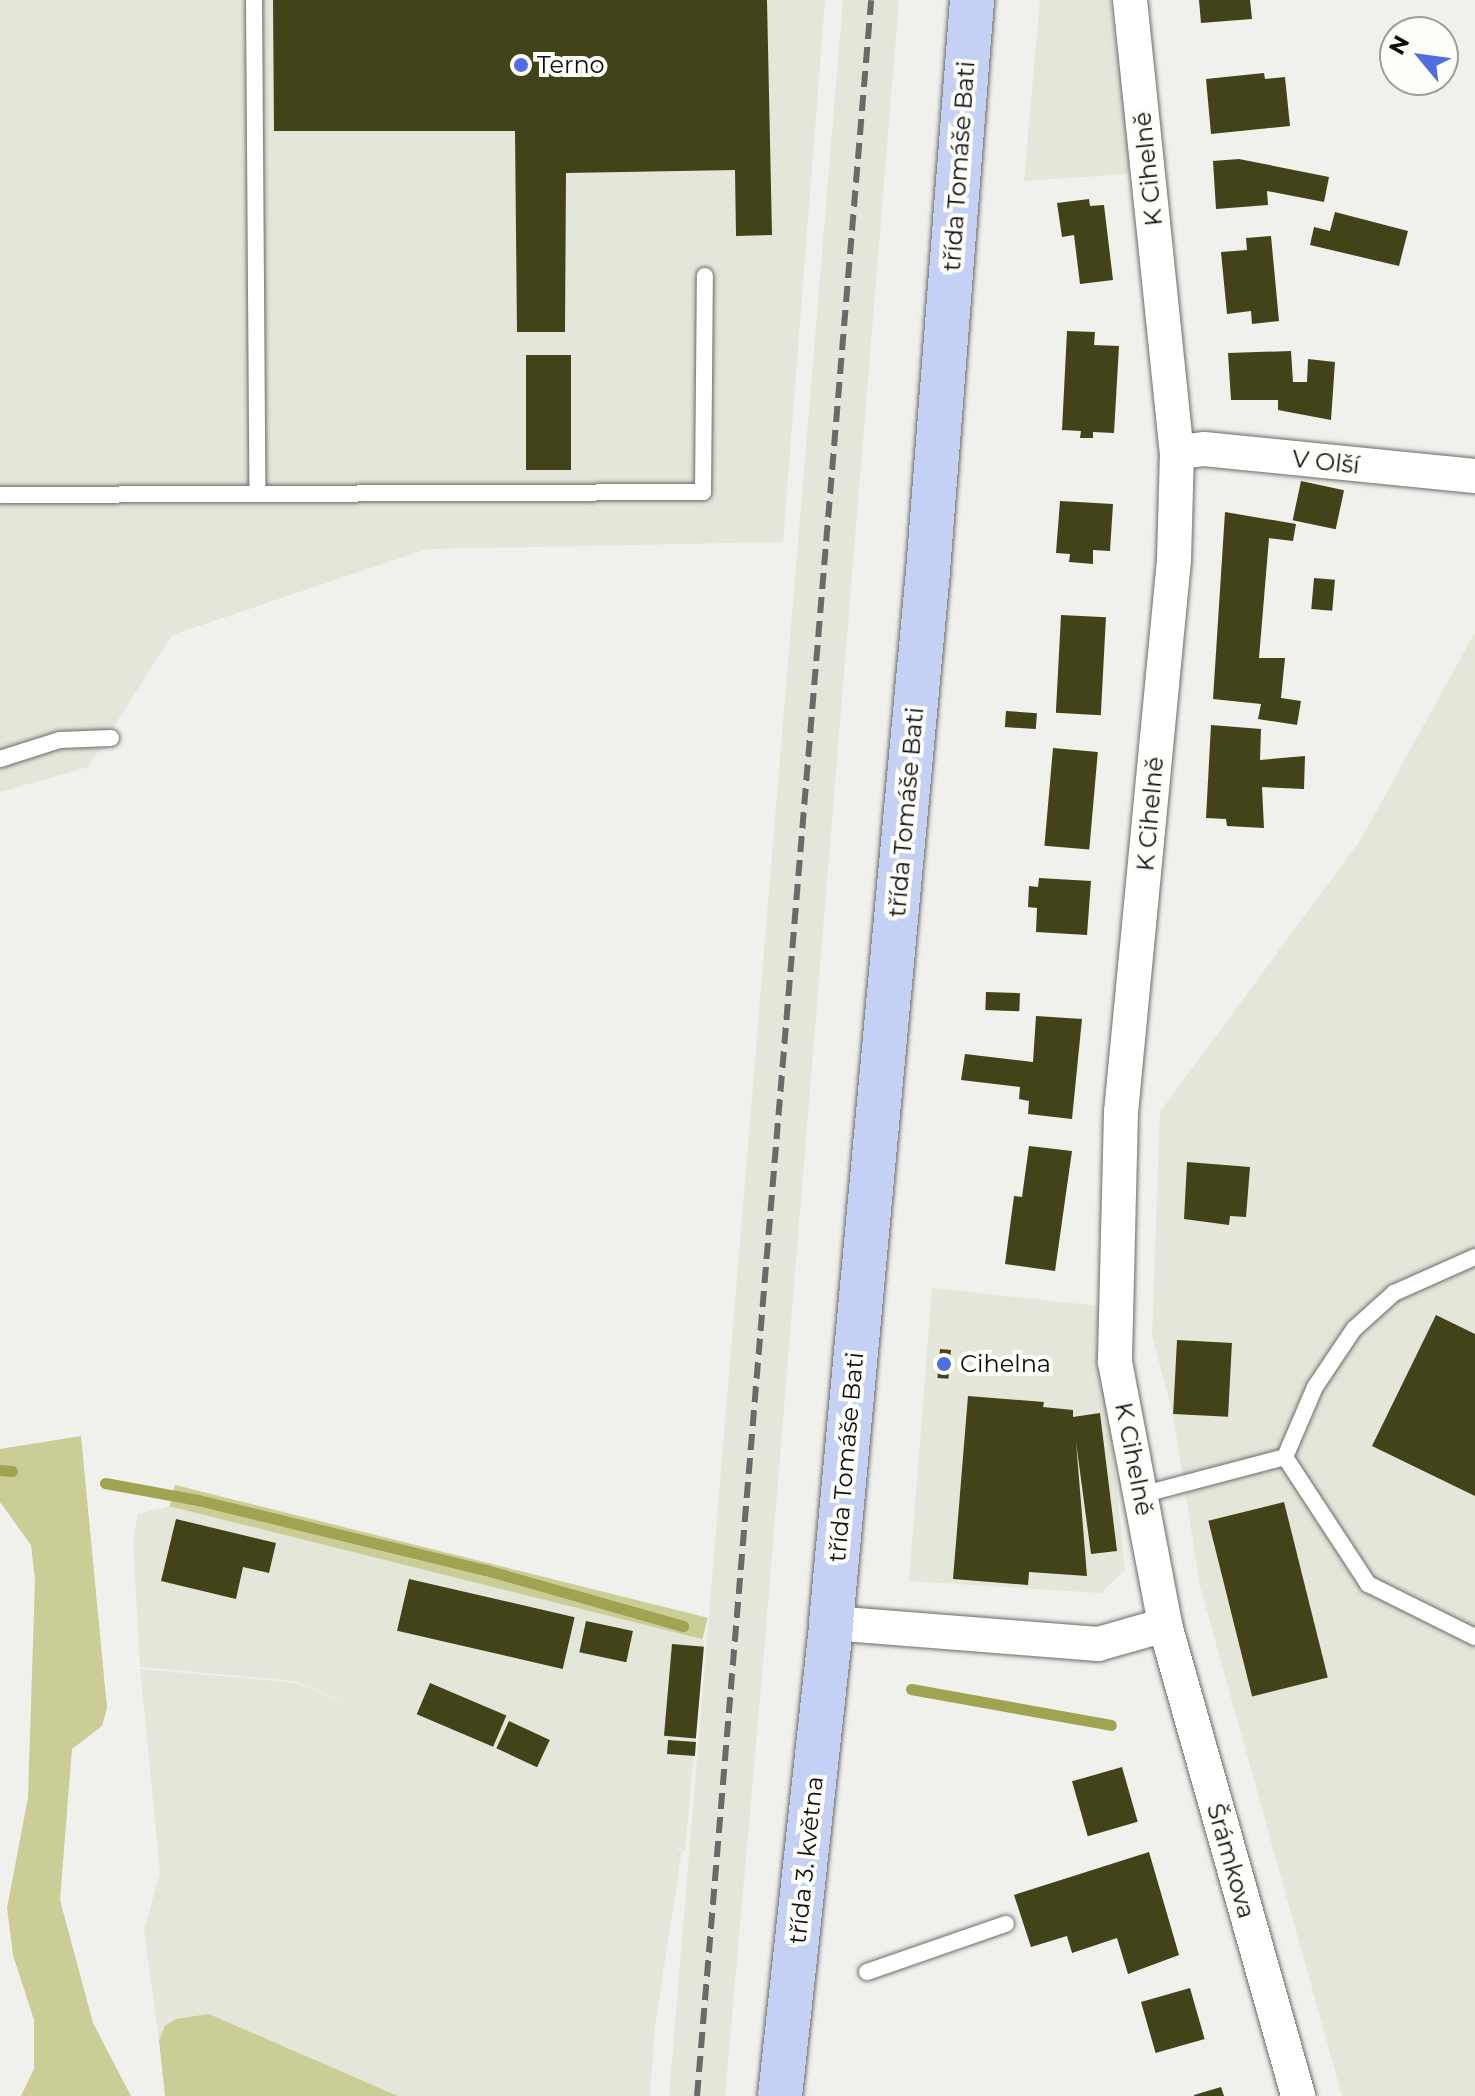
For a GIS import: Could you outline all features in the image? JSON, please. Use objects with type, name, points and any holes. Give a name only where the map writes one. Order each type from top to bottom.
[{"type":"main road","name":"třída Tomáše Bati","points":[[831,1623],[928,571],[972,0]]},
{"type":"main road","name":"třída 3. května","points":[[780,2096],[831,1623]]},
{"type":"street","name":"K Cihelně","points":[[1130,0],[1177,452],[1174,560],[1121,1112],[1114,1290],[1115,1362],[1165,1625]]},
{"type":"street","name":"V Olší","points":[[1177,452],[1204,449],[1475,476]]},
{"type":"street","points":[[831,1623],[1098,1644],[1165,1625]]},
{"type":"street","name":"Šrámkova","points":[[1165,1625],[1298,2096]]},
{"type":"lane","points":[[254,0],[257,491]]},
{"type":"lane","points":[[0,495],[257,491],[703,492],[705,276]]},
{"type":"lane","points":[[0,759],[60,740],[111,738]]},
{"type":"lane","points":[[1285,1457],[1315,1387],[1354,1329],[1394,1293],[1475,1257]]},
{"type":"lane","points":[[1141,1495],[1285,1457]]},
{"type":"lane","points":[[1285,1457],[1368,1584],[1475,1637]]},
{"type":"lane","points":[[867,1972],[1006,1924]]},
{"type":"shaded area","points":[[0,0],[825,0],[783,542],[427,549],[172,635],[88,767],[0,792]]},
{"type":"shaded area","points":[[843,0],[899,0],[764,1653],[725,2096],[669,2096]]},
{"type":"shaded area","points":[[1040,0],[1110,0],[1130,145],[1128,174],[1024,181]]},
{"type":"shaded area","points":[[1475,632],[1475,2096],[1342,2096],[1200,1586],[1173,1415],[1152,1335],[1160,1112],[1361,839]]},
{"type":"shaded area","points":[[932,1288],[1098,1306],[1125,1570],[1101,1593],[909,1581]]},
{"type":"shaded area","points":[[170,1506],[704,1640],[685,1851],[657,1839],[682,1851],[655,2026],[650,2096],[398,2096],[209,2014],[165,2026],[159,2040],[144,1931],[160,1872],[140,1669],[297,1683],[418,1734],[295,1681],[140,1667],[133,1539],[138,1514]]},
{"type":"green space","points":[[81,1436],[107,1708],[102,1726],[72,1749],[60,1900],[93,2023],[131,2096],[21,2096],[34,2069],[34,2020],[13,1955],[7,1908],[28,1798],[35,1580],[31,1545],[0,1502],[0,1449]]},
{"type":"green space","points":[[175,1485],[708,1618],[702,1639],[170,1506]]},
{"type":"green space","points":[[209,2014],[398,2096],[165,2096],[159,2040],[165,2026],[176,2019]]},
{"type":"building","name":"Terno","points":[[273,0],[767,0],[772,235],[736,236],[735,170],[566,173],[565,332],[517,332],[515,131],[274,131]]},
{"type":"building","points":[[1199,0],[1250,0],[1252,19],[1201,23]]},
{"type":"building","points":[[1264,73],[1265,79],[1285,77],[1290,126],[1211,134],[1206,79]]},
{"type":"building","points":[[1239,159],[1329,177],[1324,202],[1267,191],[1268,205],[1216,209],[1213,161]]},
{"type":"building","points":[[1089,199],[1090,206],[1104,205],[1113,280],[1080,284],[1074,235],[1062,237],[1057,203]]},
{"type":"building","points":[[1335,212],[1408,231],[1399,266],[1310,245],[1314,227],[1330,231]]},
{"type":"building","points":[[1271,236],[1279,321],[1252,324],[1251,311],[1227,314],[1221,252],[1247,250],[1246,238]]},
{"type":"building","points":[[1067,331],[1095,332],[1094,345],[1119,346],[1114,433],[1093,432],[1093,438],[1080,438],[1081,431],[1062,430]]},
{"type":"building","points":[[1291,351],[1293,382],[1307,382],[1308,359],[1335,362],[1331,420],[1278,410],[1278,400],[1231,400],[1228,353]]},
{"type":"building","points":[[526,355],[571,355],[571,470],[526,470]]},
{"type":"building","points":[[1301,481],[1344,490],[1336,529],[1293,520]]},
{"type":"building","points":[[1060,501],[1113,504],[1110,551],[1093,550],[1093,564],[1069,562],[1070,554],[1056,553]]},
{"type":"building","points":[[1225,512],[1296,524],[1293,541],[1269,538],[1259,658],[1285,658],[1281,698],[1301,701],[1297,725],[1258,719],[1261,704],[1213,699]]},
{"type":"building","points":[[1314,578],[1335,580],[1332,611],[1311,609]]},
{"type":"building","points":[[1061,615],[1106,617],[1101,715],[1056,713]]},
{"type":"building","points":[[1006,711],[1037,713],[1036,729],[1005,727]]},
{"type":"building","points":[[1211,725],[1261,729],[1260,760],[1305,756],[1304,789],[1262,787],[1264,828],[1227,826],[1226,819],[1206,818]]},
{"type":"building","points":[[1053,748],[1098,752],[1089,850],[1044,846]]},
{"type":"building","points":[[1039,878],[1091,881],[1087,935],[1036,932],[1037,908],[1028,907],[1029,886],[1038,887]]},
{"type":"building","points":[[986,992],[1020,993],[1019,1011],[985,1010]]},
{"type":"building","points":[[1036,1016],[1082,1019],[1072,1119],[1028,1114],[1029,1101],[1019,1099],[1020,1087],[961,1080],[965,1054],[1033,1062]]},
{"type":"building","points":[[1029,1146],[1072,1151],[1055,1271],[1005,1264],[1014,1196],[1022,1197]]},
{"type":"building","points":[[1187,1162],[1250,1167],[1246,1217],[1230,1216],[1229,1225],[1184,1219]]},
{"type":"building","points":[[1436,1315],[1475,1334],[1475,1496],[1372,1446]]},
{"type":"building","points":[[1177,1340],[1232,1343],[1228,1417],[1173,1414]]},
{"type":"building","name":"Cihelna","points":[[940,1349],[951,1350],[948,1379],[937,1378]]},
{"type":"building","points":[[968,1396],[1044,1402],[1043,1407],[1073,1410],[1073,1417],[1100,1413],[1117,1551],[1091,1554],[1076,1442],[1087,1576],[1029,1572],[1028,1585],[953,1579]]},
{"type":"building","points":[[1284,1502],[1328,1678],[1252,1696],[1208,1521]]},
{"type":"building","points":[[176,1519],[276,1543],[269,1573],[243,1567],[236,1599],[161,1581]]},
{"type":"building","points":[[409,1579],[575,1617],[563,1669],[397,1631]]},
{"type":"building","points":[[586,1621],[633,1631],[626,1662],[579,1652]]},
{"type":"building","points":[[672,1644],[704,1647],[696,1738],[664,1736]]},
{"type":"building","points":[[430,1683],[506,1715],[493,1747],[417,1714]]},
{"type":"building","points":[[509,1721],[550,1740],[537,1767],[496,1748]]},
{"type":"building","points":[[668,1740],[696,1742],[695,1756],[667,1754]]},
{"type":"building","points":[[1122,1767],[1138,1822],[1088,1836],[1072,1781]]},
{"type":"building","points":[[1149,1852],[1179,1955],[1128,1974],[1117,1938],[1072,1953],[1067,1936],[1031,1947],[1014,1895]]},
{"type":"building","points":[[1190,1988],[1205,2039],[1156,2053],[1141,2002]]},
{"type":"building","points":[[1221,2087],[1224,2096],[1194,2096],[1194,2095]]},
{"type":"waterway","points":[[0,1470],[12,1471]]},
{"type":"waterway","points":[[105,1483],[198,1500],[486,1570],[683,1626]]},
{"type":"waterway","points":[[911,1689],[1111,1725]]},
{"type":"railway","points":[[697,2096],[871,0]]},
{"type":"place","name":"Terno","points":[[521,65]]},
{"type":"place","name":"Cihelna","points":[[944,1364]]}]
